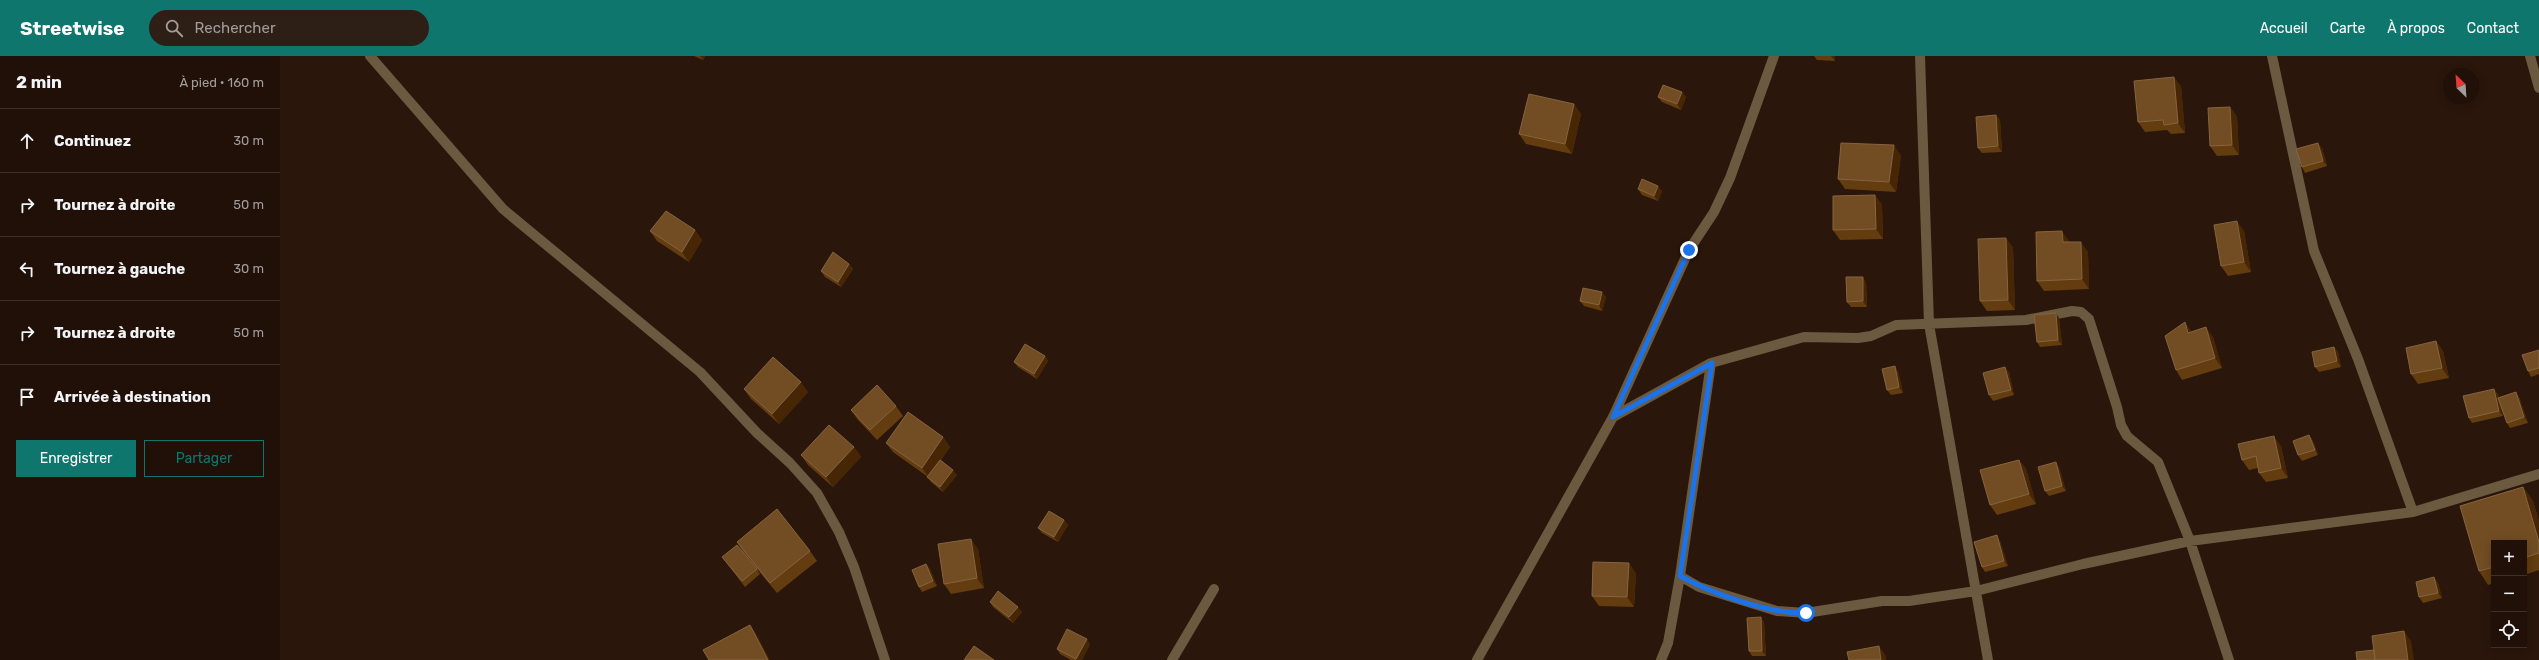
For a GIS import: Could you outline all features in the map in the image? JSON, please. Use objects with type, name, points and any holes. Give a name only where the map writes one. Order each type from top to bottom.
[{"type":"street","points":[[370,56],[503,209],[700,372],[817,493],[842,539],[885,660]]},
{"type":"street","points":[[1477,660],[1613,417],[1689,250],[1714,212],[1730,178],[1774,56]]},
{"type":"street","points":[[1920,56],[1929,324],[1988,660]]},
{"type":"street","points":[[2272,56],[2314,251],[2358,359],[2413,512]]},
{"type":"street","points":[[2530,56],[2539,88]]},
{"type":"street","points":[[1613,417],[1712,363],[1804,337],[1858,338],[1871,336],[1896,325],[2026,320],[2072,311],[2081,312],[2089,319],[2118,407],[2121,425],[2128,436],[2158,462],[2190,541],[2230,660]]},
{"type":"street","points":[[1660,660],[1668,643],[1680,576],[1712,363]]},
{"type":"street","points":[[1680,576],[1699,587],[1777,612],[1791,614],[1976,591],[2083,564],[2190,541],[2413,512],[2539,474]]},
{"type":"street","points":[[1172,660],[1214,589]]},
{"type":"building","points":[[2174,77],[2178,123],[2164,125],[2163,120],[2138,122],[2134,81]]},
{"type":"building","points":[[1663,85],[1682,92],[1677,104],[1658,97]]},
{"type":"building","points":[[1529,94],[1574,104],[1565,144],[1519,134]]},
{"type":"building","points":[[2230,107],[2232,145],[2210,146],[2208,108]]},
{"type":"building","points":[[1996,115],[1998,146],[1978,148],[1976,117]]},
{"type":"building","points":[[1841,143],[1894,145],[1889,182],[1838,179]]},
{"type":"building","points":[[2318,143],[2323,161],[2302,167],[2296,149]]},
{"type":"building","points":[[1642,179],[1658,186],[1654,196],[1638,189]]},
{"type":"building","points":[[1875,195],[1876,229],[1833,230],[1833,196]]},
{"type":"building","points":[[666,211],[695,230],[682,252],[650,231]]},
{"type":"building","points":[[2237,221],[2244,262],[2221,266],[2214,225]]},
{"type":"building","points":[[2062,231],[2063,242],[2081,242],[2082,279],[2037,281],[2036,232]]},
{"type":"building","points":[[2006,238],[2008,300],[1980,301],[1978,239]]},
{"type":"building","points":[[833,252],[849,264],[838,282],[821,271]]},
{"type":"building","points":[[1846,277],[1863,277],[1863,301],[1847,302]]},
{"type":"building","points":[[1583,288],[1602,292],[1599,305],[1580,301]]},
{"type":"building","points":[[2056,313],[2058,340],[2037,342],[2034,315]]},
{"type":"building","points":[[2185,322],[2188,333],[2206,327],[2215,358],[2176,370],[2165,336]]},
{"type":"building","points":[[2436,341],[2442,368],[2411,374],[2406,348]]},
{"type":"building","points":[[1025,344],[1045,356],[1034,374],[1014,362]]},
{"type":"building","points":[[2334,347],[2337,361],[2315,367],[2312,352]]},
{"type":"building","points":[[2539,350],[2539,368],[2528,371],[2522,355]]},
{"type":"building","points":[[773,357],[801,382],[772,414],[744,389]]},
{"type":"building","points":[[1895,366],[1899,387],[1887,390],[1882,369]]},
{"type":"building","points":[[2005,367],[2011,390],[1989,395],[1983,373]]},
{"type":"building","points":[[877,385],[896,406],[870,430],[851,410]]},
{"type":"building","points":[[2494,389],[2499,411],[2469,418],[2463,396]]},
{"type":"building","points":[[2516,392],[2524,417],[2507,423],[2498,398]]},
{"type":"building","points":[[908,412],[943,437],[922,468],[886,443]]},
{"type":"building","points":[[829,425],[854,447],[826,477],[801,455]]},
{"type":"building","points":[[2309,435],[2315,450],[2298,455],[2293,441]]},
{"type":"building","points":[[2274,436],[2281,468],[2259,473],[2256,456],[2242,460],[2238,444]]},
{"type":"building","points":[[940,460],[953,470],[940,487],[927,477]]},
{"type":"building","points":[[2019,460],[2029,494],[1990,505],[1980,470]]},
{"type":"building","points":[[2056,462],[2062,486],[2045,491],[2038,467]]},
{"type":"building","points":[[2523,487],[2539,542],[2539,553],[2527,557],[2527,540],[2491,540],[2491,568],[2479,571],[2460,506]]},
{"type":"building","points":[[777,509],[810,551],[770,583],[737,542]]},
{"type":"building","points":[[1049,511],[1064,520],[1054,537],[1038,528]]},
{"type":"building","points":[[1997,535],[2004,561],[1982,567],[1974,542]]},
{"type":"building","points":[[971,539],[977,578],[944,584],[938,544]]},
{"type":"building","points":[[737,545],[757,569],[742,581],[722,557]]},
{"type":"building","points":[[1593,562],[1629,563],[1627,597],[1592,596]]},
{"type":"building","points":[[926,564],[933,581],[919,587],[912,570]]},
{"type":"building","points":[[2434,577],[2438,593],[2419,597],[2416,582]]},
{"type":"building","points":[[998,591],[1018,607],[1009,617],[990,602]]},
{"type":"building","points":[[1761,617],[1762,651],[1749,651],[1747,618]]},
{"type":"building","points":[[750,625],[768,660],[709,660],[703,650]]},
{"type":"building","points":[[1067,629],[1087,639],[1076,659],[1057,649]]},
{"type":"building","points":[[2404,631],[2408,660],[2375,660],[2372,636]]},
{"type":"building","points":[[974,646],[994,660],[964,660]]},
{"type":"building","points":[[1879,646],[1881,660],[1849,660],[1847,652]]},
{"type":"building","points":[[2374,650],[2375,660],[2357,660],[2356,652]]},
{"type":"route","points":[[1689,250],[1666,296],[1613,417],[1639,404],[1691,373],[1712,363],[1680,576],[1699,587],[1777,612],[1791,614],[1806,613]]}]
